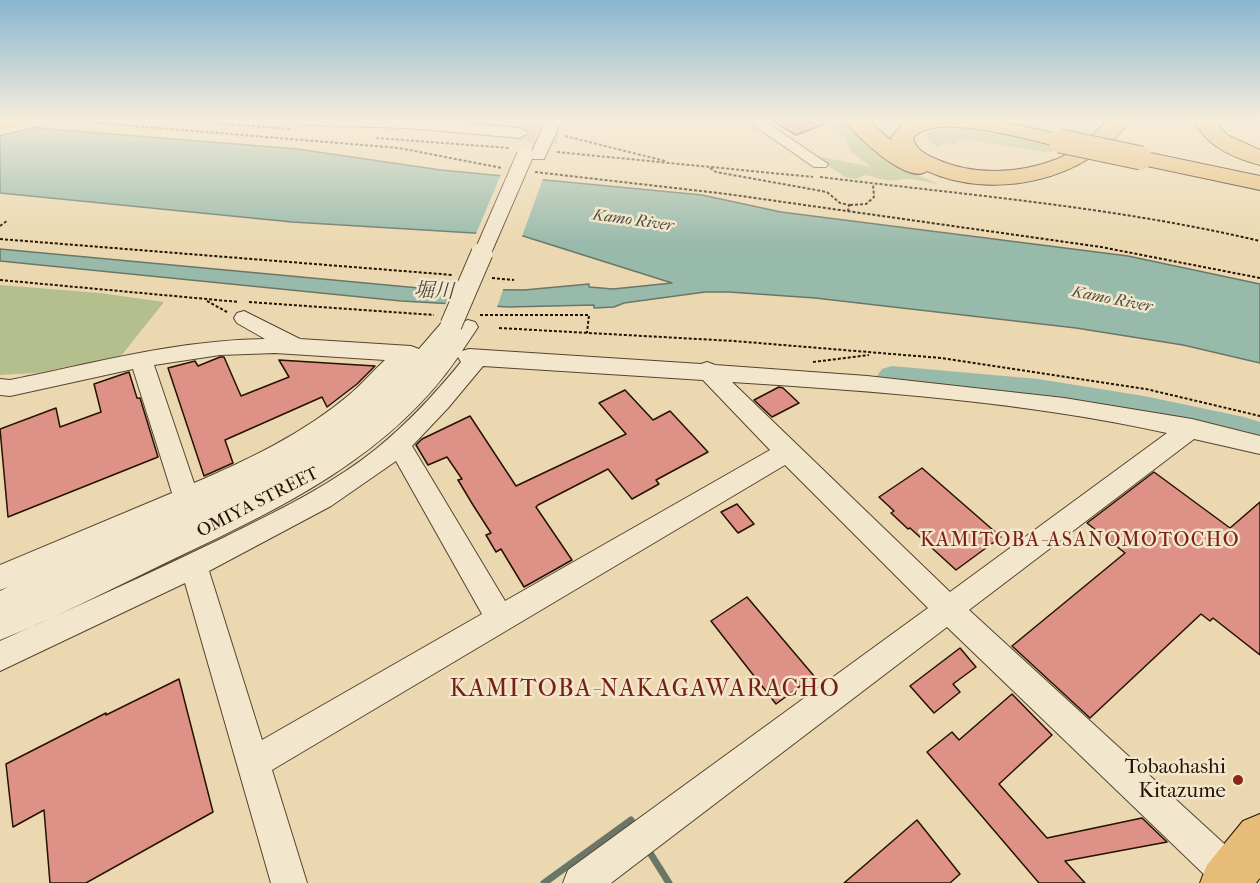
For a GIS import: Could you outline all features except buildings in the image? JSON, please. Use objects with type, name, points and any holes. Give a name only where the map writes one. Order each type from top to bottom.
[{"type":"highway","points":[[905,161],[914,167],[956,181],[1001,184],[1039,180],[1073,169],[1086,161]]},
{"type":"highway","points":[[923,161],[937,168],[968,176],[1005,176],[1039,171],[1069,161]]},
{"type":"highway","points":[[1172,161],[1260,183]]},
{"type":"highway","points":[[1185,161],[1260,174]]},
{"type":"highway","points":[[1228,879],[1260,838]]},
{"type":"street","name":"OMIYA STREET","points":[[0,627],[261,505],[305,482],[349,453],[398,413],[428,383],[459,320],[521,161]]},
{"type":"street","points":[[816,161],[820,164]]},
{"type":"street","name":"OMIYA STREET","points":[[0,605],[266,483],[311,457],[353,428],[404,381],[459,320]]},
{"type":"street","points":[[242,322],[294,345]]},
{"type":"street","points":[[0,387],[10,388],[84,374],[141,359],[195,350],[294,345],[407,354],[357,401],[310,435],[246,472],[0,578]]},
{"type":"street","points":[[0,656],[194,566],[321,501],[398,443],[447,396],[473,357],[707,370],[941,389],[1072,407],[1192,428],[1260,445]]},
{"type":"street","points":[[141,359],[186,498]]},
{"type":"street","points":[[707,370],[786,452],[947,610],[1228,879]]},
{"type":"street","points":[[580,883],[1192,428]]},
{"type":"street","points":[[398,443],[500,618]]},
{"type":"street","points":[[253,763],[786,452]]},
{"type":"street","points":[[194,566],[289,883]]},
{"type":"path","points":[[466,161],[506,169]]},
{"type":"path","points":[[590,161],[727,194],[1101,247],[1260,278]]},
{"type":"path","points":[[649,161],[873,184],[1103,212],[1214,230],[1260,241]]},
{"type":"path","points":[[664,161],[671,164]]},
{"type":"path","points":[[708,168],[716,172],[827,192],[840,203],[849,205],[866,204],[873,198],[873,184]]},
{"type":"path","points":[[848,211],[849,205]]},
{"type":"path","points":[[0,226],[8,220]]},
{"type":"path","points":[[0,239],[454,275]]},
{"type":"path","points":[[490,278],[514,280]]},
{"type":"path","points":[[0,280],[459,320],[589,315],[587,333]]},
{"type":"path","points":[[206,299],[216,308],[242,322]]},
{"type":"path","points":[[499,328],[734,341],[941,358],[1146,389],[1260,416]]},
{"type":"green space","points":[[821,161],[843,161],[871,167],[863,161],[895,161],[903,168],[938,184],[908,179],[885,180],[866,175],[855,179],[845,177]]},
{"type":"green space","points":[[0,285],[100,293],[164,302],[121,356],[36,373],[0,375]]},
{"type":"water","points":[[0,161],[381,161],[441,170],[702,195],[781,212],[1128,256],[1260,284],[1260,363],[1183,345],[1076,328],[815,298],[705,292],[624,303],[614,307],[594,308],[594,305],[509,307],[401,301],[0,261],[0,249],[430,289],[524,290],[589,284],[589,287],[613,289],[672,283],[523,236],[292,222],[0,193]]},
{"type":"pier","points":[[502,172],[544,176],[521,239],[475,236]]},
{"type":"pier","points":[[453,286],[504,287],[496,310],[444,307]]},
{"type":"waterway","points":[[892,376],[1038,390],[1144,407],[1244,429],[1260,435]]},
{"type":"waterway","points":[[544,883],[631,820],[635,827]]},
{"type":"waterway","points":[[647,848],[669,883]]},
{"type":"place","name":"Tobaohashi Kitazume","points":[[1238,780]]},
{"type":"district","name":"KAMITOBA-ASANOMOTOCHO","points":[[1080,541]]},
{"type":"district","name":"KAMITOBA-NAKAGAWARACHO","points":[[645,690]]},
{"type":"water label","name":"Kamo River","points":[[633,221]]},
{"type":"water label","name":"堀川","points":[[434,292]]},
{"type":"water label","name":"Kamo River","points":[[1112,300]]}]
